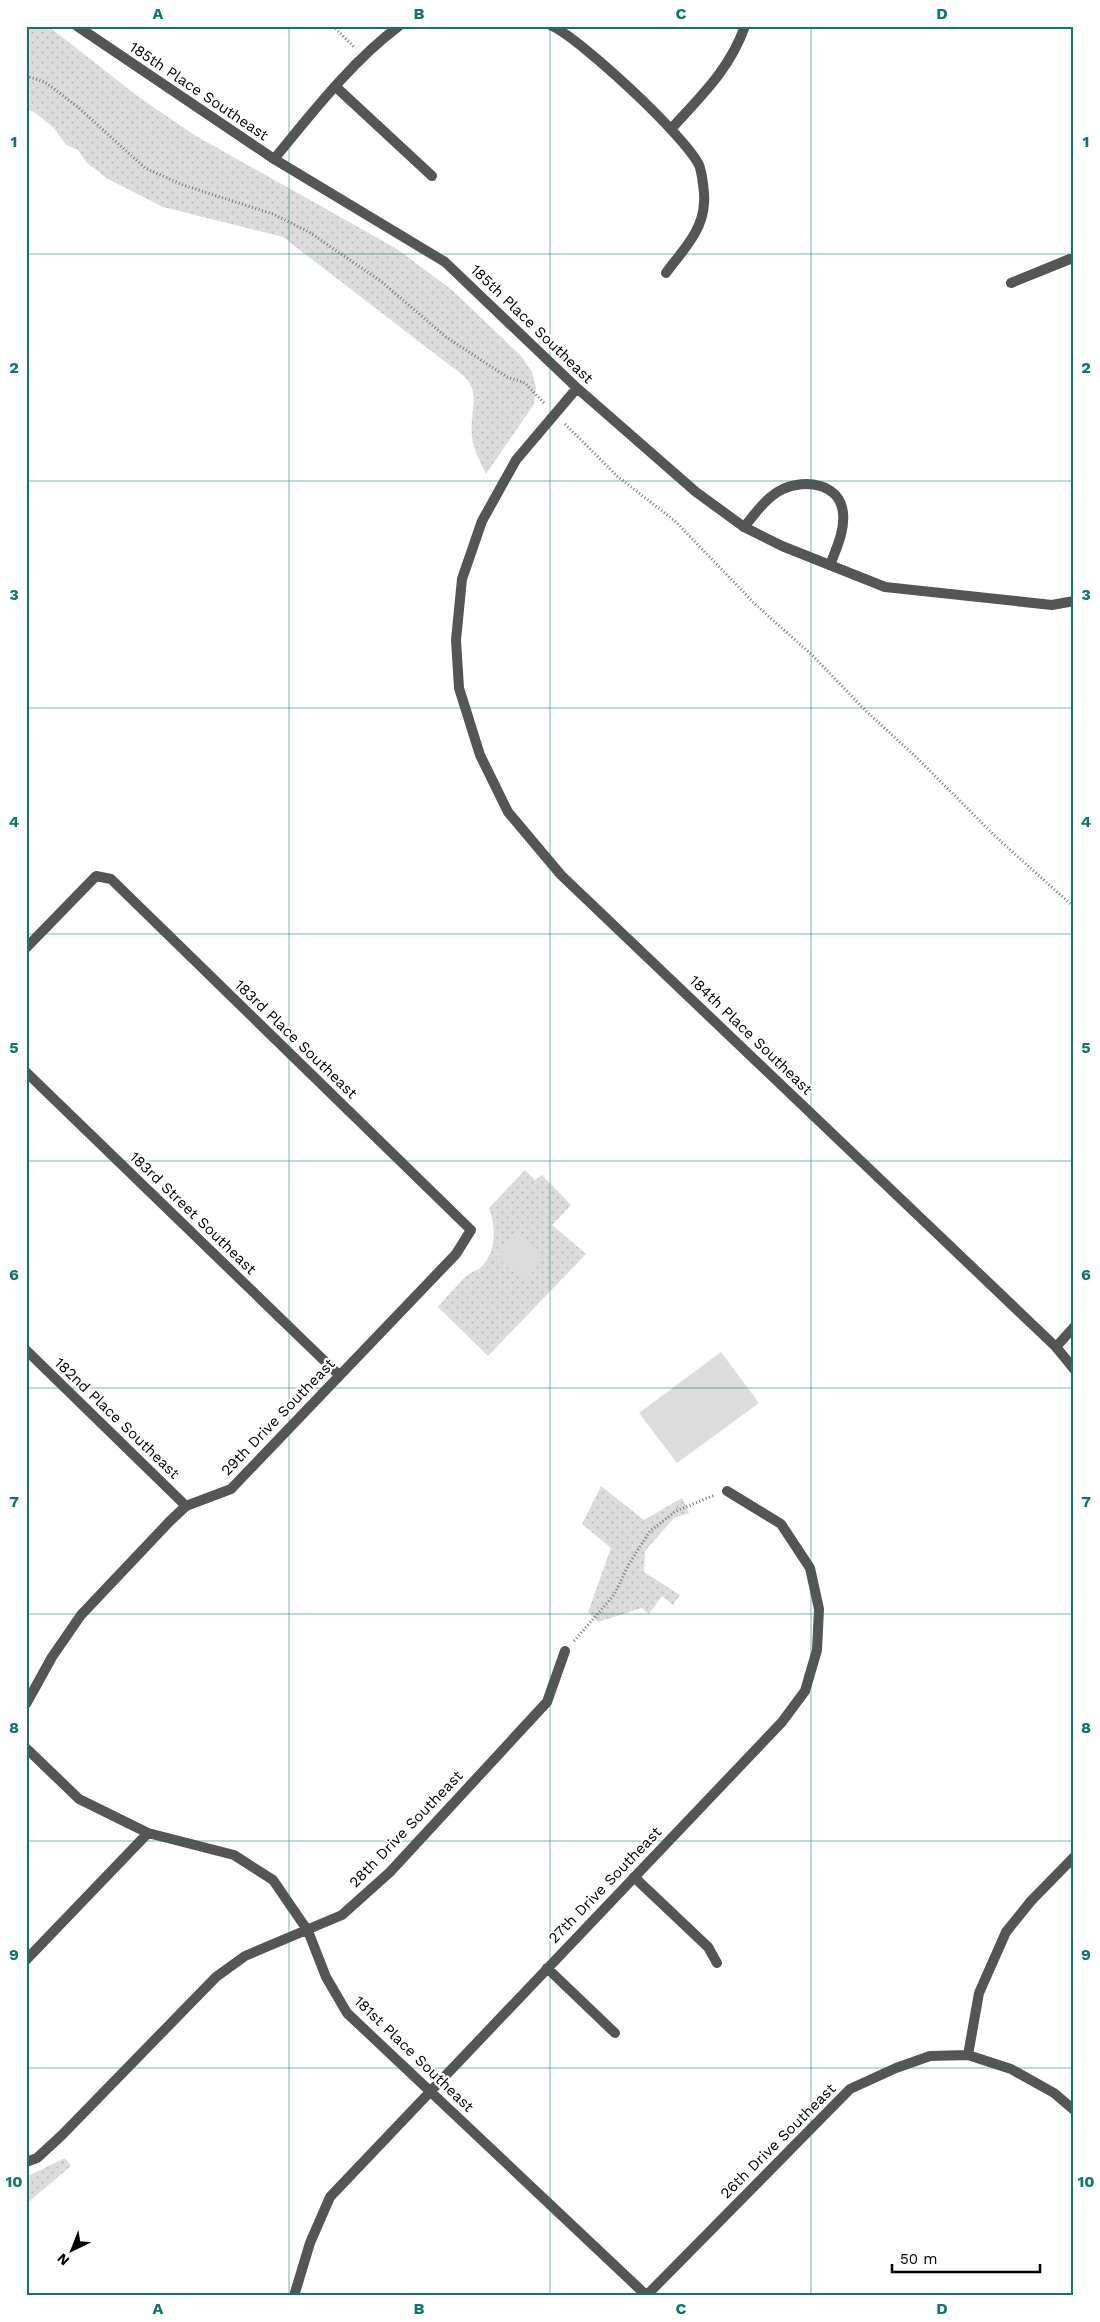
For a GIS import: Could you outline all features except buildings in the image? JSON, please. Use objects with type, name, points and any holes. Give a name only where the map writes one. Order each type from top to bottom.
[{"type":"street","name":"185th Place Southeast","points":[[77,26],[274,158],[445,262],[577,388],[696,492],[744,527],[782,546],[886,587],[979,599],[1052,605],[1074,601]]},
{"type":"street","points":[[274,158],[376,43],[399,26]]},
{"type":"street","points":[[552,26],[561,30],[591,53],[671,129],[699,166],[704,203],[698,231],[666,273]]},
{"type":"street","points":[[671,129],[719,77],[739,43],[745,26]]},
{"type":"street","points":[[336,87],[432,176]]},
{"type":"street","points":[[1012,283],[1074,259]]},
{"type":"street","name":"184th Place Southeast","points":[[577,388],[516,460],[482,521],[462,579],[456,640],[459,688],[480,755],[508,812],[561,875],[1056,1347],[1074,1369]]},
{"type":"street","points":[[744,527],[767,500],[782,490],[800,484],[822,485],[838,496],[843,513],[841,537],[830,565]]},
{"type":"street","name":"183rd Place Southeast","points":[[26,948],[96,876],[111,879],[471,1230]]},
{"type":"street","name":"183rd Street Southeast","points":[[26,1072],[339,1375]]},
{"type":"street","name":"29th Drive Southeast","points":[[26,1704],[52,1656],[81,1615],[186,1506],[210,1499],[231,1489],[456,1254],[471,1230]]},
{"type":"street","points":[[1056,1347],[1074,1327]]},
{"type":"street","name":"182nd Place Southeast","points":[[26,1350],[186,1506]]},
{"type":"street","name":"27th Drive Southeast","points":[[294,2296],[310,2243],[330,2197],[782,1722],[805,1691],[817,1650],[819,1609],[810,1568],[781,1524],[727,1491]]},
{"type":"street","name":"28th Drive Southeast","points":[[26,2162],[37,2158],[62,2135],[216,1977],[245,1956],[342,1915],[390,1872],[547,1702],[565,1651]]},
{"type":"street","name":"181st Place Southeast","points":[[26,1748],[78,1799],[148,1833],[234,1855],[273,1880],[308,1930],[326,1977],[347,2014],[646,2296]]},
{"type":"street","points":[[26,1960],[148,1833]]},
{"type":"street","points":[[1074,1857],[1031,1901],[1006,1932],[979,1993],[968,2054],[1011,2069],[1054,2093],[1074,2110]]},
{"type":"street","points":[[634,1877],[708,1947],[717,1963]]},
{"type":"street","points":[[547,1968],[615,2033]]},
{"type":"street","name":"26th Drive Southeast","points":[[646,2296],[850,2089],[896,2068],[930,2056],[968,2054]]},
{"type":"path","points":[[333,26],[364,57]]},
{"type":"path","points":[[26,76],[45,82],[80,108],[145,168],[183,186],[273,214],[309,232],[382,282],[446,337],[507,377],[525,383],[617,476],[675,521],[755,604],[812,656],[866,712],[917,758],[986,827],[1074,907]]},
{"type":"path","points":[[565,1651],[614,1595],[629,1564],[650,1531],[676,1511],[727,1491]]},
{"type":"shaded area","points":[[26,26],[48,26],[140,98],[196,136],[397,249],[452,290],[521,356],[532,372],[536,388],[534,404],[486,474],[477,456],[472,437],[474,397],[469,382],[462,375],[283,237],[163,207],[108,179],[87,163],[78,150],[66,145],[54,128],[34,112],[26,109]]},
{"type":"shaded area","points":[[525,1170],[535,1180],[542,1175],[571,1205],[552,1225],[586,1254],[488,1356],[438,1307],[464,1278],[481,1267],[486,1261],[494,1239],[493,1223],[489,1208]]},
{"type":"shaded area","points":[[518,1234],[545,1257],[525,1281],[497,1258]]},
{"type":"shaded area","points":[[721,1352],[759,1403],[677,1463],[639,1413]]},
{"type":"shaded area","points":[[601,1486],[644,1520],[682,1498],[689,1513],[674,1518],[645,1551],[644,1572],[680,1595],[673,1605],[662,1596],[649,1614],[642,1608],[598,1622],[588,1612],[611,1548],[582,1524]]},
{"type":"shaded area","points":[[65,2158],[71,2166],[26,2204],[26,2177]]}]
